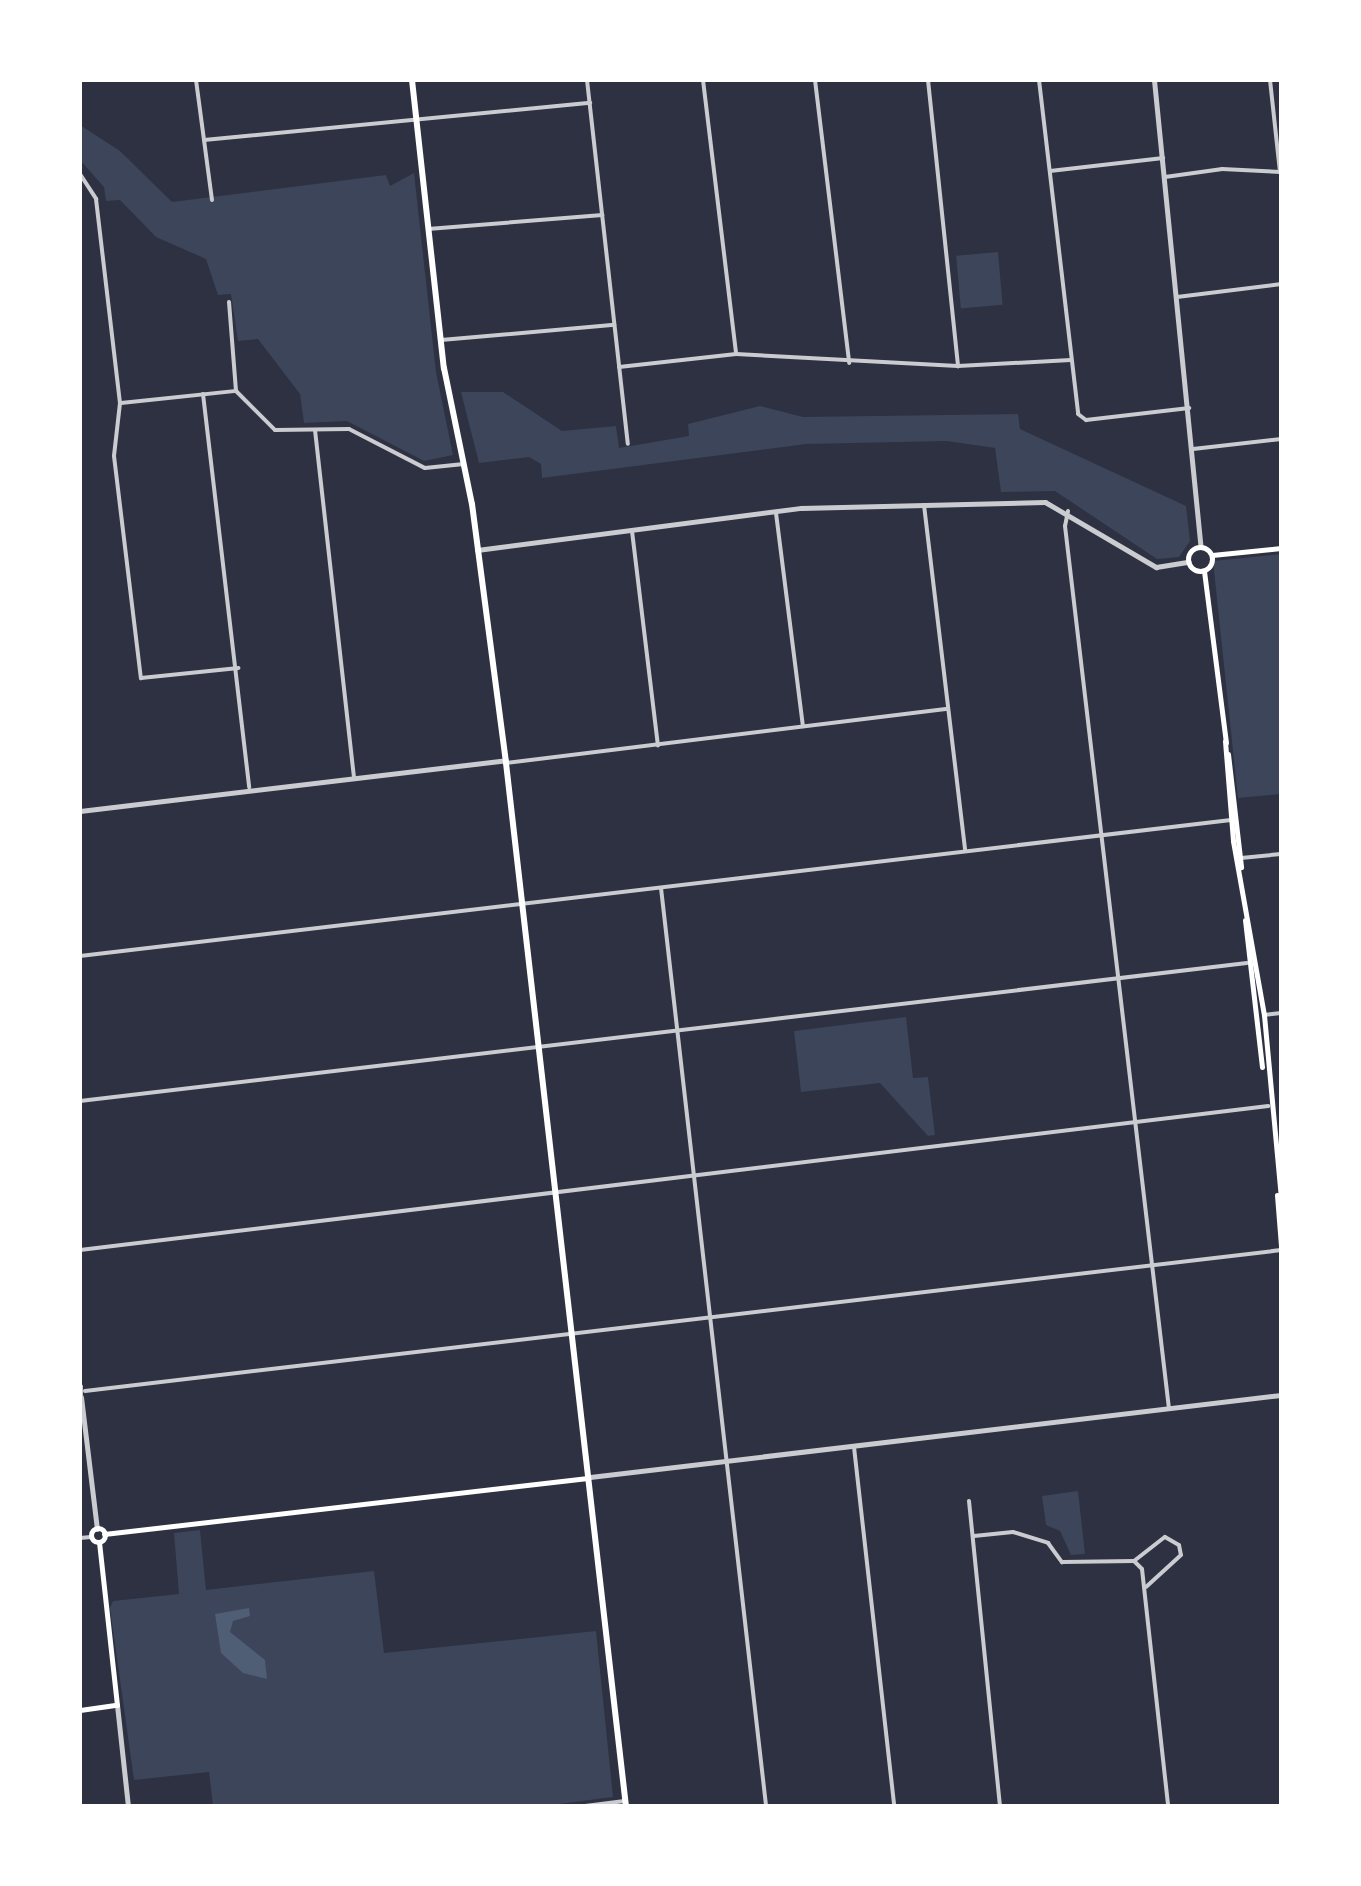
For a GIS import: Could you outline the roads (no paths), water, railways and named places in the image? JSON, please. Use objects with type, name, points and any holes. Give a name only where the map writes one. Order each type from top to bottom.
[{"type":"main road","points":[[412,80],[441,340],[464,464],[506,762],[626,1804]]},
{"type":"main road","points":[[1204,571],[1189,562],[1190,553],[1201,547],[1212,555],[1281,548]]},
{"type":"main road","points":[[1212,555],[1204,571],[1245,907],[1264,1015],[1265,1079]]},
{"type":"main road","points":[[1230,781],[1231,820],[1239,859]]},
{"type":"main road","points":[[1245,907],[1247,963],[1265,1079],[1281,1248]]},
{"type":"main road","points":[[1277,1182],[1281,1198]]},
{"type":"main road","points":[[99,1542],[91,1537],[97,1528],[104,1534],[590,1478]]},
{"type":"main road","points":[[80,1710],[117,1706],[99,1542],[104,1534]]},
{"type":"street","points":[[196,80],[212,200]]},
{"type":"street","points":[[588,80],[628,444]]},
{"type":"street","points":[[703,80],[736,354]]},
{"type":"street","points":[[815,80],[849,363]]},
{"type":"street","points":[[928,80],[958,366]]},
{"type":"street","points":[[1039,80],[1078,414],[1086,420],[1189,408]]},
{"type":"street","points":[[1154,80],[1201,547]]},
{"type":"street","points":[[1165,177],[1222,169],[1280,172],[1270,80]]},
{"type":"street","points":[[204,140],[416,116],[590,103]]},
{"type":"street","points":[[1050,171],[1163,158]]},
{"type":"street","points":[[80,174],[94,188],[120,403],[114,456],[141,678],[238,668]]},
{"type":"street","points":[[428,229],[602,214]]},
{"type":"street","points":[[1177,297],[1281,284]]},
{"type":"street","points":[[229,302],[236,391],[266,426],[349,428],[425,468],[464,464]]},
{"type":"street","points":[[441,340],[614,325]]},
{"type":"street","points":[[619,367],[736,354],[958,366],[1071,360]]},
{"type":"street","points":[[120,403],[236,391]]},
{"type":"street","points":[[203,394],[249,787]]},
{"type":"street","points":[[315,430],[354,777]]},
{"type":"street","points":[[1194,449],[1281,439]]},
{"type":"street","points":[[477,550],[776,512],[1045,502],[1068,511],[1156,567],[1189,562]]},
{"type":"street","points":[[924,505],[965,850]]},
{"type":"street","points":[[1068,511],[1169,1408]]},
{"type":"street","points":[[776,512],[803,726]]},
{"type":"street","points":[[632,530],[658,745]]},
{"type":"street","points":[[80,811],[249,787],[506,762],[948,709]]},
{"type":"street","points":[[80,956],[1231,820]]},
{"type":"street","points":[[1239,859],[1281,854]]},
{"type":"street","points":[[661,888],[766,1806]]},
{"type":"street","points":[[80,1101],[1247,963]]},
{"type":"street","points":[[1264,1015],[1281,1013]]},
{"type":"street","points":[[80,1250],[1268,1106]]},
{"type":"street","points":[[97,1528],[81,1393],[1281,1248]]},
{"type":"street","points":[[590,1478],[1281,1397]]},
{"type":"street","points":[[854,1446],[894,1806]]},
{"type":"street","points":[[969,1501],[1000,1806]]},
{"type":"street","points":[[974,1536],[1033,1536],[1072,1564],[1134,1561],[1165,1538],[1179,1545],[1181,1555],[1146,1587]]},
{"type":"street","points":[[80,1538],[91,1537]]},
{"type":"street","points":[[1134,1561],[1146,1587],[1168,1806]]},
{"type":"street","points":[[117,1706],[128,1806]]},
{"type":"street","points":[[586,1806],[626,1804]]}]
